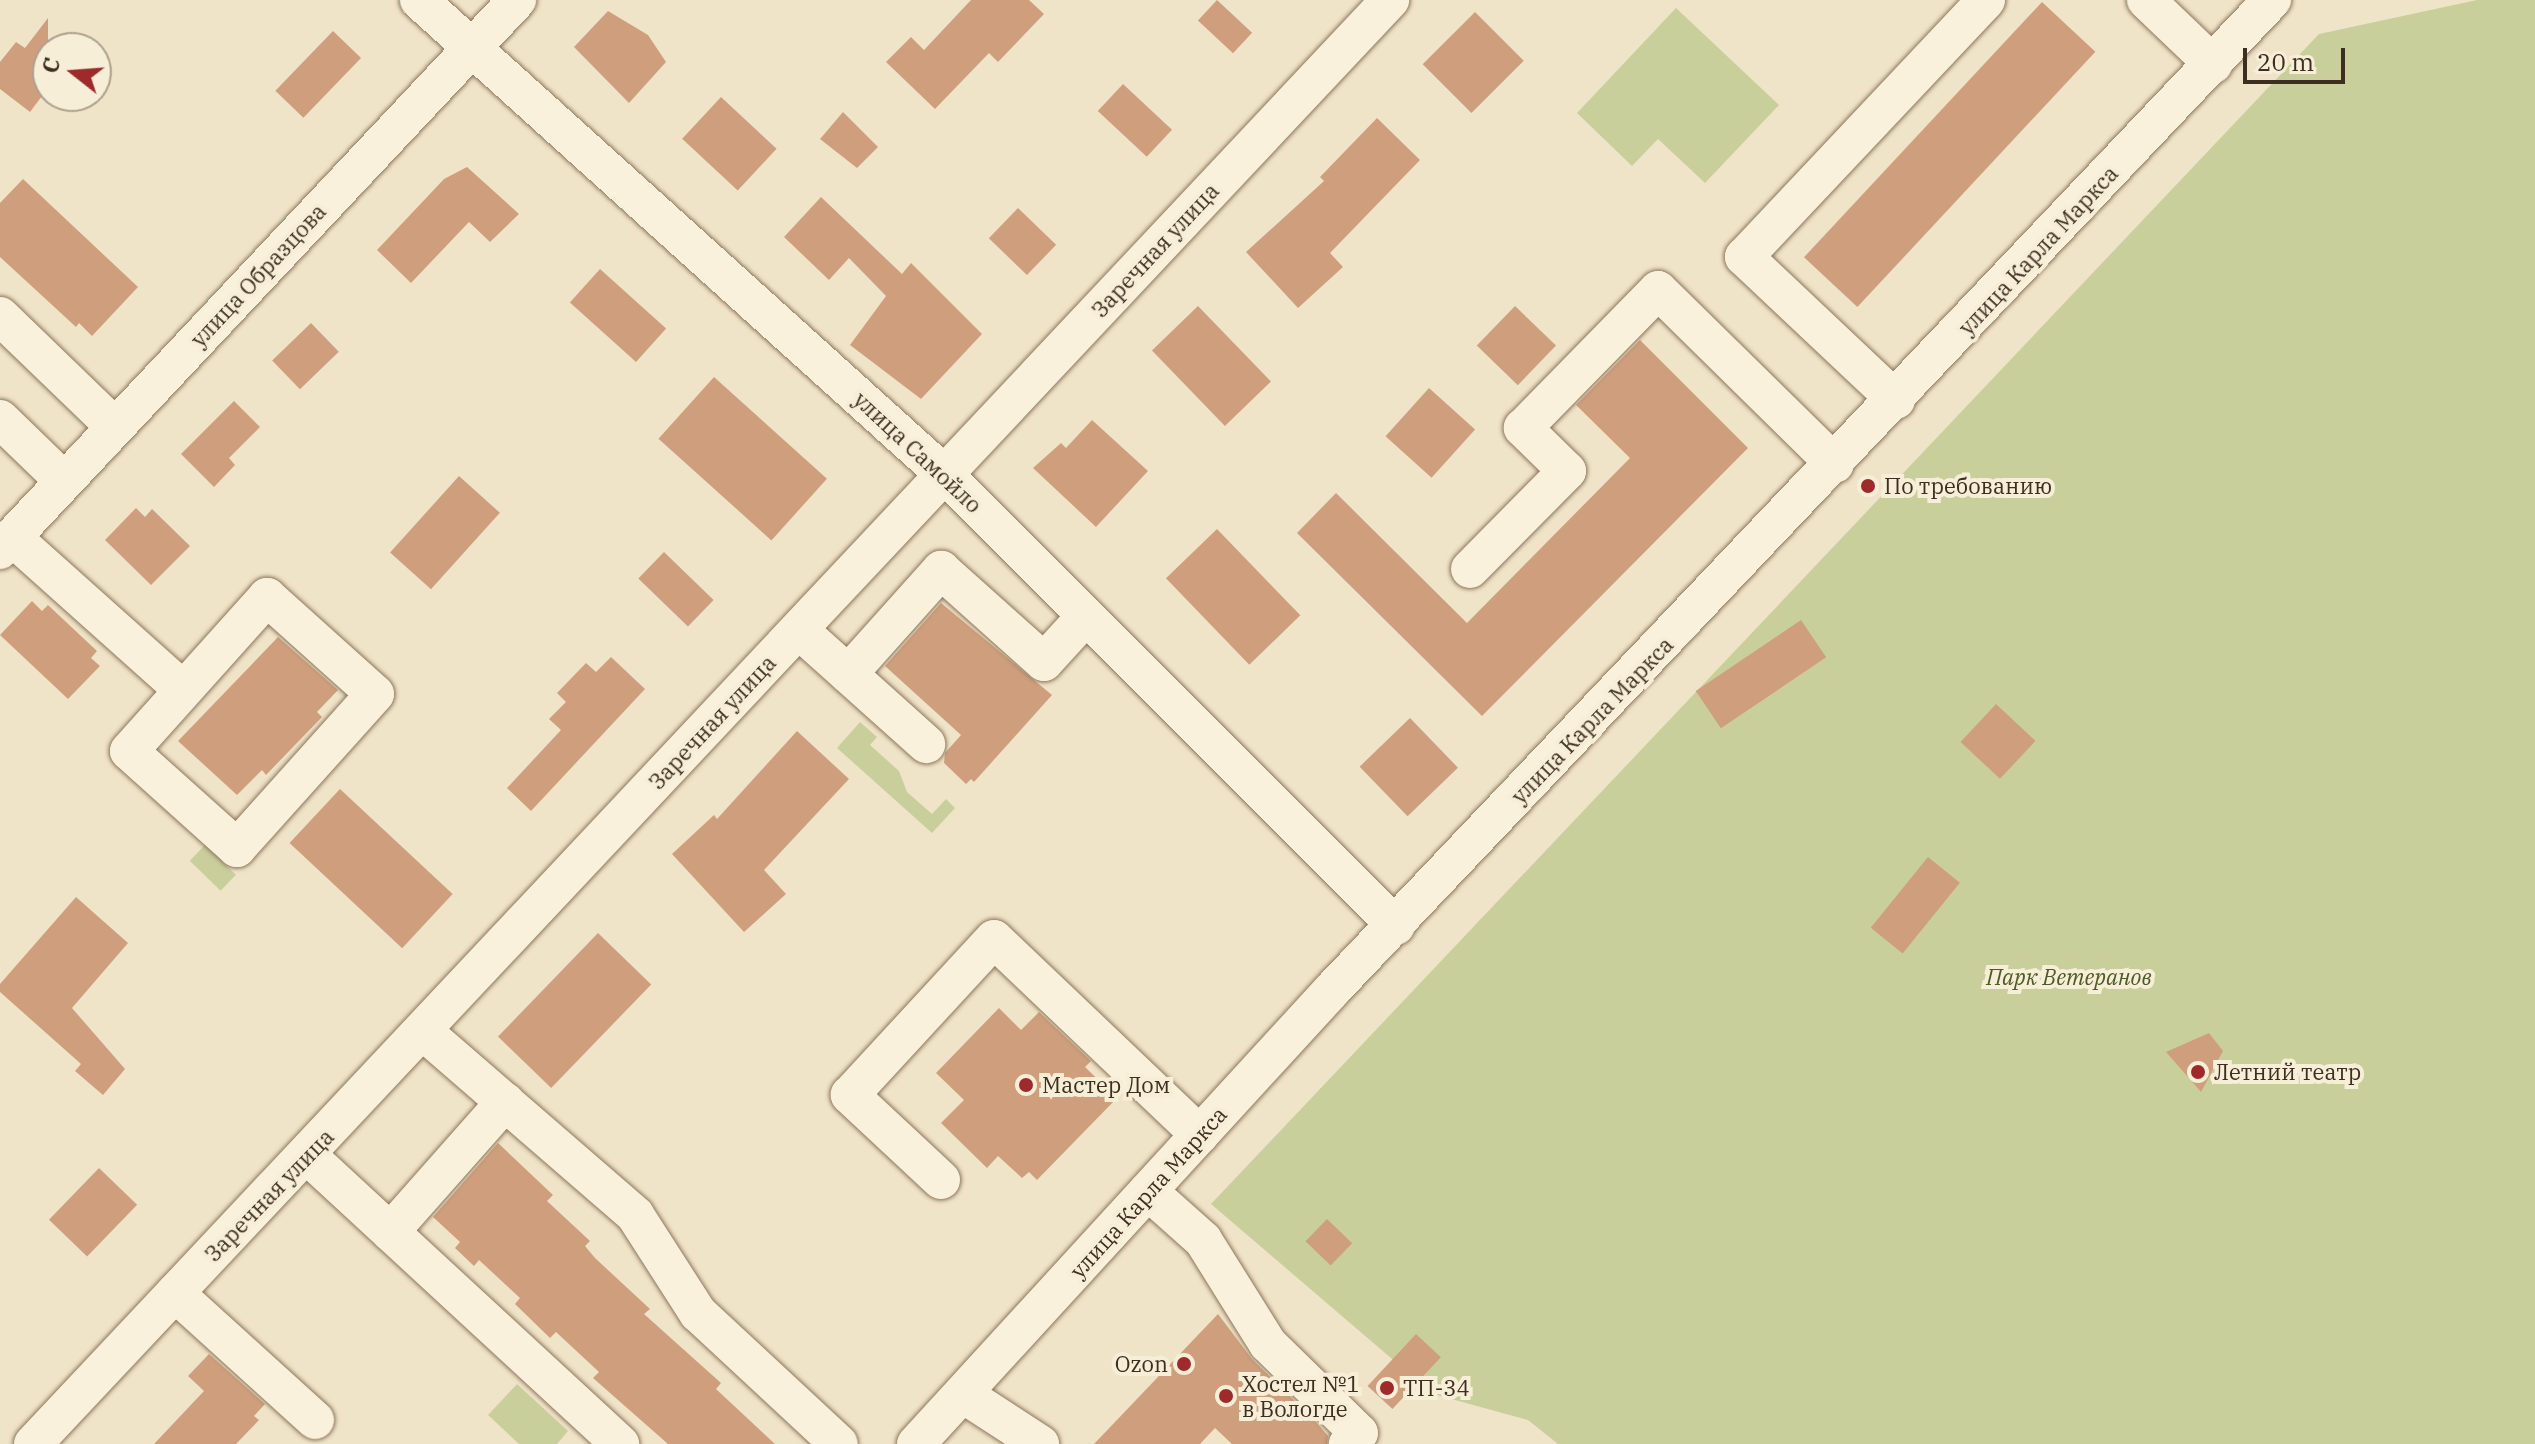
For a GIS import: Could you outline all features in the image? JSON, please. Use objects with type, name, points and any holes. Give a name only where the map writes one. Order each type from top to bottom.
[{"type":"street","name":"улица Самойло","points":[[419,0],[944,474],[1396,926]]},
{"type":"street","name":"улица Образцова","points":[[6,543],[517,0]]},
{"type":"street","name":"Заречная улица","points":[[38,1442],[1390,0]]},
{"type":"street","points":[[1896,400],[1744,257],[1986,0]]},
{"type":"street","points":[[2146,0],[2213,64]]},
{"type":"street","name":"улица Карла Маркса","points":[[916,1444],[1396,926],[2272,0]]},
{"type":"street","points":[[1470,569],[1567,471],[1523,428],[1658,290],[1835,464]]},
{"type":"street","points":[[0,316],[115,427]]},
{"type":"street","points":[[0,419],[64,481]]},
{"type":"street","points":[[6,543],[183,690]]},
{"type":"street","points":[[848,674],[941,570],[1044,662],[1086,616]]},
{"type":"street","points":[[267,597],[375,694],[237,848],[129,751],[183,690],[267,597]]},
{"type":"street","points":[[799,630],[926,744]]},
{"type":"street","points":[[941,1180],[850,1095],[994,939],[1200,1135]]},
{"type":"street","points":[[424,1032],[635,1215],[698,1313],[839,1444]]},
{"type":"street","points":[[390,1232],[505,1102]]},
{"type":"street","points":[[308,1156],[620,1444]]},
{"type":"street","points":[[1148,1191],[1203,1240],[1268,1344],[1359,1433],[1348,1444]]},
{"type":"street","points":[[175,1293],[315,1420]]},
{"type":"street","points":[[963,1394],[1040,1444]]},
{"type":"green space","name":"Парк Ветеранов","points":[[2477,0],[2535,0],[2535,1444],[1558,1444],[1528,1420],[1433,1394],[1211,1204],[2319,34]]},
{"type":"green space","points":[[1676,8],[1779,105],[1705,183],[1658,139],[1632,166],[1577,113]]},
{"type":"green space","points":[[860,722],[877,737],[870,745],[899,771],[907,792],[932,814],[946,799],[955,808],[932,833],[837,748]]},
{"type":"green space","points":[[205,845],[236,875],[221,891],[190,861]]},
{"type":"green space","points":[[517,1384],[568,1431],[557,1444],[519,1444],[488,1415]]},
{"type":"building","points":[[971,0],[1029,0],[1044,14],[998,62],[989,53],[935,109],[886,62],[911,37],[924,50]]},
{"type":"building","points":[[1217,0],[1252,33],[1233,53],[1198,20]]},
{"type":"building","points":[[2042,2],[2095,52],[1857,307],[1804,257]]},
{"type":"building","points":[[608,11],[648,35],[666,62],[629,103],[574,47]]},
{"type":"building","points":[[1475,12],[1524,61],[1471,113],[1423,64]]},
{"type":"building","points":[[48,18],[48,32],[37,32]]},
{"type":"building","points":[[333,31],[361,58],[303,118],[275,91]]},
{"type":"building","points":[[32,39],[30,112],[0,89],[0,62],[16,42],[25,48]]},
{"type":"building","points":[[1123,84],[1172,130],[1147,157],[1098,111]]},
{"type":"building","points":[[721,97],[777,149],[738,191],[682,139]]},
{"type":"building","points":[[843,112],[878,147],[857,168],[820,139]]},
{"type":"building","points":[[1377,118],[1420,160],[1330,253],[1343,267],[1298,308],[1246,252],[1324,181],[1320,177]]},
{"type":"building","points":[[467,167],[519,214],[490,242],[469,222],[411,283],[377,250],[444,179]]},
{"type":"building","points":[[23,179],[138,287],[92,336],[79,323],[76,327],[0,257],[0,203]]},
{"type":"building","points":[[821,197],[902,274],[911,263],[982,334],[921,399],[850,345],[886,296],[849,258],[829,280],[784,237]]},
{"type":"building","points":[[1018,208],[1056,245],[1027,275],[989,238]]},
{"type":"building","points":[[600,269],[666,329],[636,362],[570,302]]},
{"type":"building","points":[[1198,306],[1271,382],[1225,426],[1152,350]]},
{"type":"building","points":[[1515,306],[1556,346],[1518,385],[1477,346]]},
{"type":"building","points":[[311,323],[339,352],[300,389],[272,361]]},
{"type":"building","points":[[1640,340],[1748,448],[1482,716],[1297,533],[1336,493],[1467,623],[1630,458],[1576,405]]},
{"type":"building","points":[[714,377],[827,479],[771,540],[658,439]]},
{"type":"building","points":[[1429,388],[1475,429],[1432,478],[1386,436]]},
{"type":"building","points":[[234,401],[260,427],[229,458],[235,465],[214,487],[181,454]]},
{"type":"building","points":[[1092,420],[1148,471],[1096,527],[1033,468],[1061,443],[1066,448]]},
{"type":"building","points":[[459,476],[500,513],[431,589],[390,553]]},
{"type":"building","points":[[136,508],[145,517],[152,509],[190,546],[151,585],[105,540]]},
{"type":"building","points":[[1217,529],[1300,615],[1249,665],[1166,578]]},
{"type":"building","points":[[664,552],[714,600],[688,627],[638,579]]},
{"type":"building","points":[[32,601],[42,611],[48,605],[97,651],[91,658],[100,666],[68,699],[0,635]]},
{"type":"building","points":[[941,603],[1052,695],[974,782],[971,779],[966,784],[944,763],[945,753],[961,735],[885,666]]},
{"type":"building","points":[[1801,620],[1826,657],[1721,728],[1696,691]]},
{"type":"building","points":[[278,637],[338,690],[317,712],[322,717],[266,775],[262,770],[237,795],[178,741]]},
{"type":"building","points":[[611,657],[645,689],[531,811],[507,788],[561,730],[549,719],[566,702],[557,693],[586,663],[596,672]]},
{"type":"building","points":[[1996,704],[2035,741],[2000,779],[1961,742]]},
{"type":"building","points":[[1410,718],[1458,768],[1408,816],[1360,767]]},
{"type":"building","points":[[797,731],[849,779],[764,870],[786,894],[744,932],[672,854],[714,815],[717,819]]},
{"type":"building","points":[[340,789],[453,894],[402,948],[290,843]]},
{"type":"building","points":[[1928,857],[1960,883],[1903,954],[1871,928]]},
{"type":"building","points":[[76,897],[128,943],[72,1008],[125,1069],[103,1095],[75,1071],[81,1064],[0,992],[0,984]]},
{"type":"building","points":[[598,933],[651,984],[551,1088],[498,1037]]},
{"type":"building","name":"Мастер Дом","points":[[999,1008],[1021,1030],[1039,1012],[1091,1061],[1085,1067],[1117,1098],[1037,1180],[1029,1172],[1022,1178],[998,1156],[987,1168],[941,1123],[964,1100],[936,1073]]},
{"type":"building","name":"Летний театр","points":[[2209,1033],[2223,1051],[2201,1092],[2166,1052]]},
{"type":"building","points":[[498,1143],[553,1195],[547,1201],[590,1241],[585,1246],[595,1258],[650,1309],[644,1314],[721,1383],[716,1389],[775,1444],[668,1444],[593,1378],[599,1372],[556,1332],[550,1338],[515,1304],[520,1298],[479,1260],[474,1266],[455,1248],[460,1242],[433,1217]]},
{"type":"building","points":[[99,1168],[137,1205],[87,1257],[49,1220]]},
{"type":"building","points":[[1327,1219],[1352,1243],[1331,1266],[1305,1241]]},
{"type":"building","points":[[1218,1314],[1252,1359],[1328,1436],[1327,1444],[1232,1444],[1215,1428],[1200,1444],[1094,1444]]},
{"type":"building","points":[[1416,1334],[1441,1357],[1392,1409],[1368,1386]]},
{"type":"building","points":[[209,1354],[265,1404],[254,1416],[259,1420],[236,1444],[154,1444],[204,1391],[188,1376]]},
{"type":"place","name":"По требованию","points":[[1868,486]]},
{"type":"place","name":"Летний театр","points":[[2198,1072]]},
{"type":"place","name":"Мастер Дом","points":[[1026,1085]]},
{"type":"place","name":"Ozon","points":[[1184,1364]]},
{"type":"place","name":"ТП-34","points":[[1387,1388]]},
{"type":"place","name":"Хостел №1 в Вологде","points":[[1226,1396]]}]
